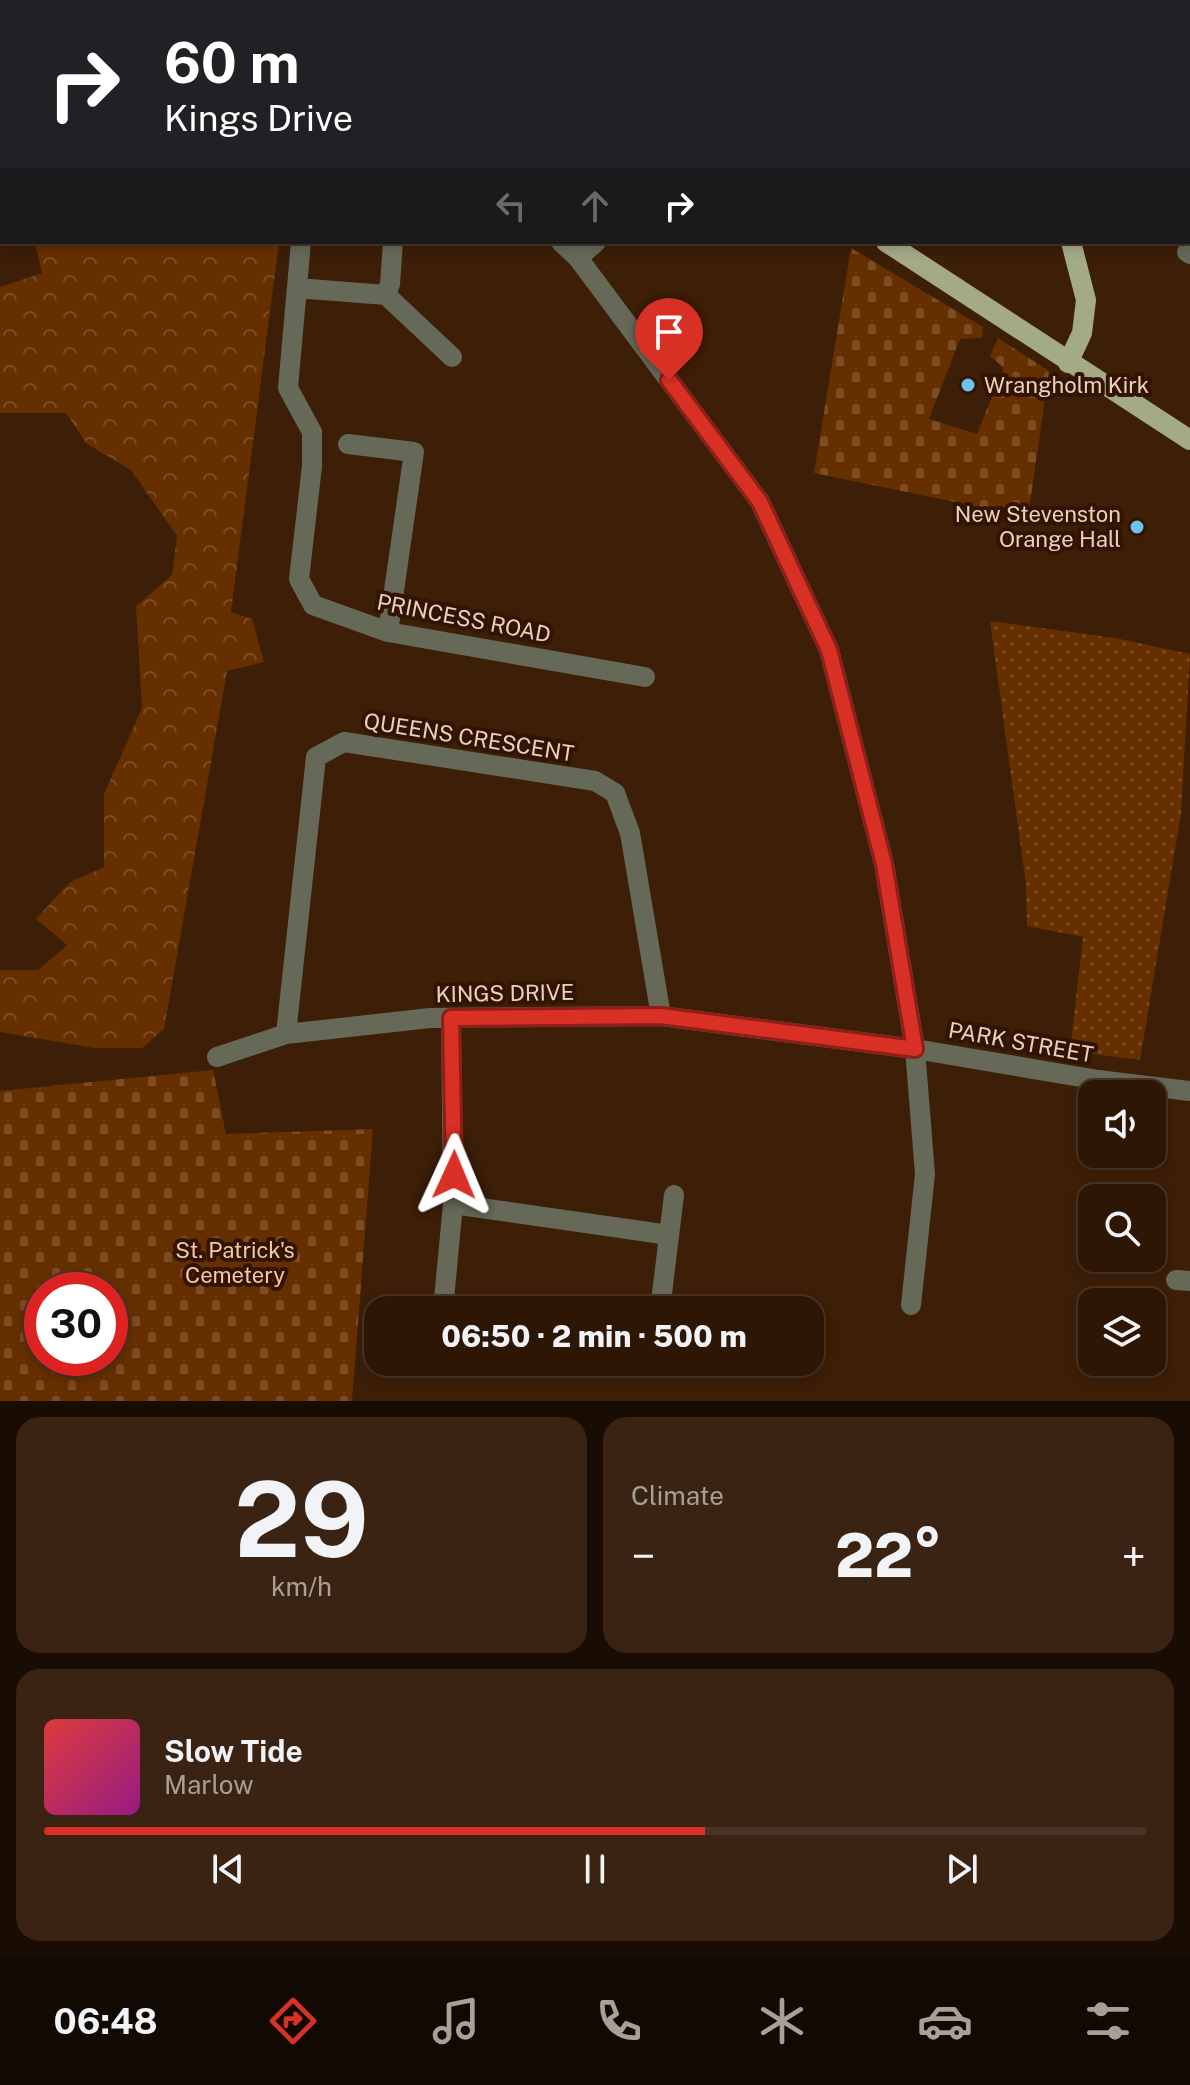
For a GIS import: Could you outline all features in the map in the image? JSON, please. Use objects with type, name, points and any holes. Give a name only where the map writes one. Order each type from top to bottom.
[{"type":"main road","points":[[889,244],[1190,440]]},
{"type":"main road","points":[[1068,363],[1082,333],[1086,300],[1072,244]]},
{"type":"street","name":"PRINCESS ROAD","points":[[301,244],[288,388],[312,432],[312,466],[299,579],[313,605],[388,632],[645,677]]},
{"type":"street","points":[[386,295],[390,284],[393,244]]},
{"type":"street","points":[[563,244],[578,258],[760,502],[829,650],[884,864],[915,1049],[925,1174],[911,1305]]},
{"type":"street","points":[[578,258],[594,244]]},
{"type":"street","points":[[297,288],[386,295],[452,357]]},
{"type":"street","points":[[348,444],[414,452],[388,632]]},
{"type":"street","name":"QUEENS CRESCENT","points":[[286,1034],[316,757],[344,742],[595,781],[615,793],[630,833],[661,1016]]},
{"type":"street","name":"KINGS DRIVE","points":[[217,1057],[286,1034],[451,1018],[661,1016],[702,1023]]},
{"type":"street","points":[[444,1296],[453,1204],[451,1018]]},
{"type":"street","name":"PARK STREET","points":[[702,1023],[915,1049],[1098,1080],[1190,1091]]},
{"type":"street","points":[[662,1296],[674,1195]]},
{"type":"street","points":[[453,1204],[669,1235]]},
{"type":"green space","points":[[35,244],[279,244],[231,612],[252,619],[264,662],[227,671],[164,1029],[142,1048],[94,1048],[0,1032],[0,970],[38,970],[67,945],[36,919],[70,882],[104,867],[104,794],[142,708],[136,606],[172,575],[177,536],[131,470],[87,444],[66,413],[0,413],[0,287],[42,273]]},
{"type":"green space","points":[[851,248],[983,327],[982,338],[960,339],[929,419],[977,434],[1004,368],[990,356],[998,338],[1049,371],[1028,517],[814,473]]},
{"type":"green space","points":[[990,621],[1115,638],[1190,654],[1181,813],[1140,1060],[1070,1051],[1083,937],[1027,926],[1026,885]]},
{"type":"green space","name":"St. Patrick's Cemetery","points":[[213,1070],[226,1134],[373,1129],[352,1401],[0,1401],[0,1091]]},
{"type":"place","name":"Wrangholm Kirk","points":[[968,385]]},
{"type":"place","name":"New Stevenston Orange Hall","points":[[1137,527]]},
{"type":"route","points":[[454,1175],[451,1018],[661,1016],[915,1049],[902,986],[884,864],[829,650],[760,502],[669,380]]}]
